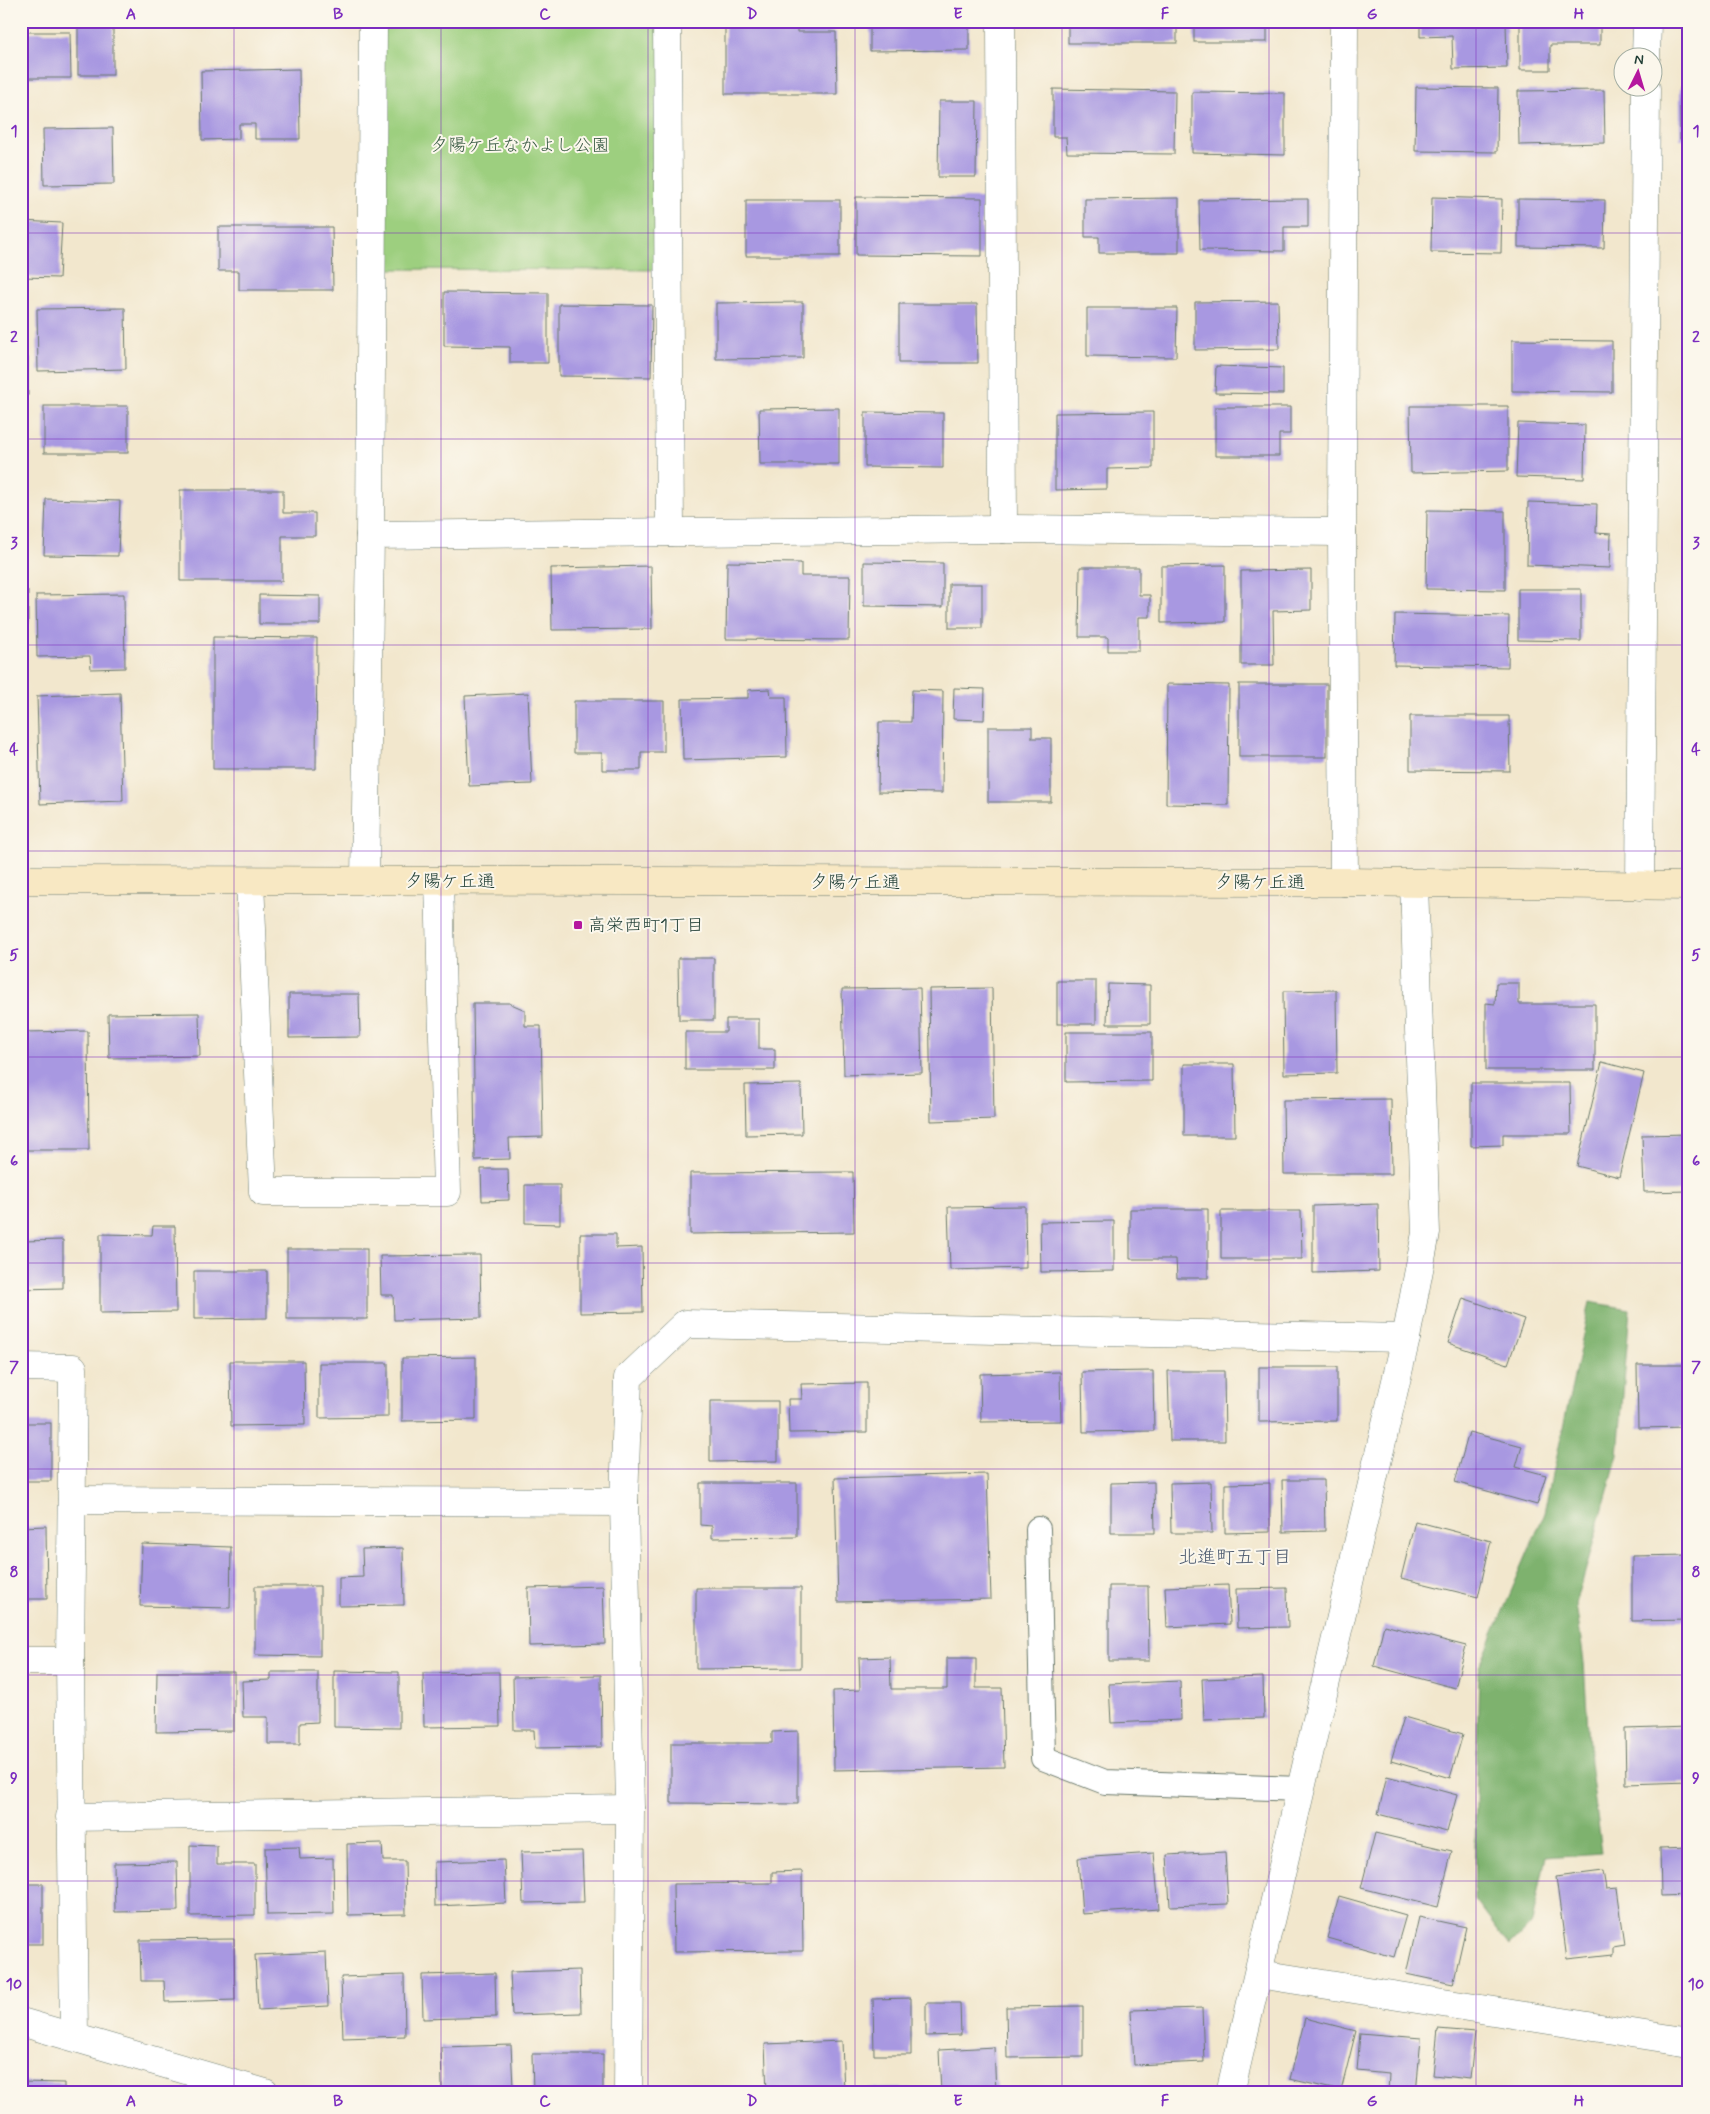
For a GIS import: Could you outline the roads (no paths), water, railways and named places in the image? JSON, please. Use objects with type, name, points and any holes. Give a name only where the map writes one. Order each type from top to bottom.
[{"type":"street","points":[[365,881],[370,536],[373,21]]},
{"type":"street","points":[[667,21],[670,532]]},
{"type":"street","points":[[1001,21],[1002,529]]},
{"type":"street","points":[[1344,21],[1342,532],[1344,882]]},
{"type":"street","points":[[1646,48],[1647,21]]},
{"type":"street","points":[[1640,886],[1646,98]]},
{"type":"street","points":[[370,536],[1002,529],[1342,532]]},
{"type":"street","name":"夕陽ケ丘通","points":[[21,880],[1344,882],[1689,886]]},
{"type":"street","points":[[250,880],[264,1192],[447,1192],[439,881]]},
{"type":"street","points":[[1230,2093],[1406,1338],[1426,1233],[1414,884]]},
{"type":"street","points":[[628,2093],[630,1809],[624,1502],[628,1378],[685,1324],[1406,1338]]},
{"type":"street","points":[[21,1367],[73,1368],[70,1817],[74,2036]]},
{"type":"street","points":[[72,1500],[624,1502]]},
{"type":"street","points":[[21,1661],[70,1660]]},
{"type":"street","points":[[70,1817],[630,1809]]},
{"type":"street","points":[[1259,1974],[1689,2042]]},
{"type":"street","points":[[21,2022],[74,2036],[202,2083],[265,2093]]},
{"type":"lane","points":[[1038,1529],[1043,1758],[1105,1782],[1302,1790]]},
{"type":"place","name":"高栄西町1丁目","points":[[578,925]]},
{"type":"district","name":"北進町五丁目","points":[[1235,1556]]},
{"type":"park label","name":"夕陽ケ丘なかよし公園","points":[[520,145]]}]
